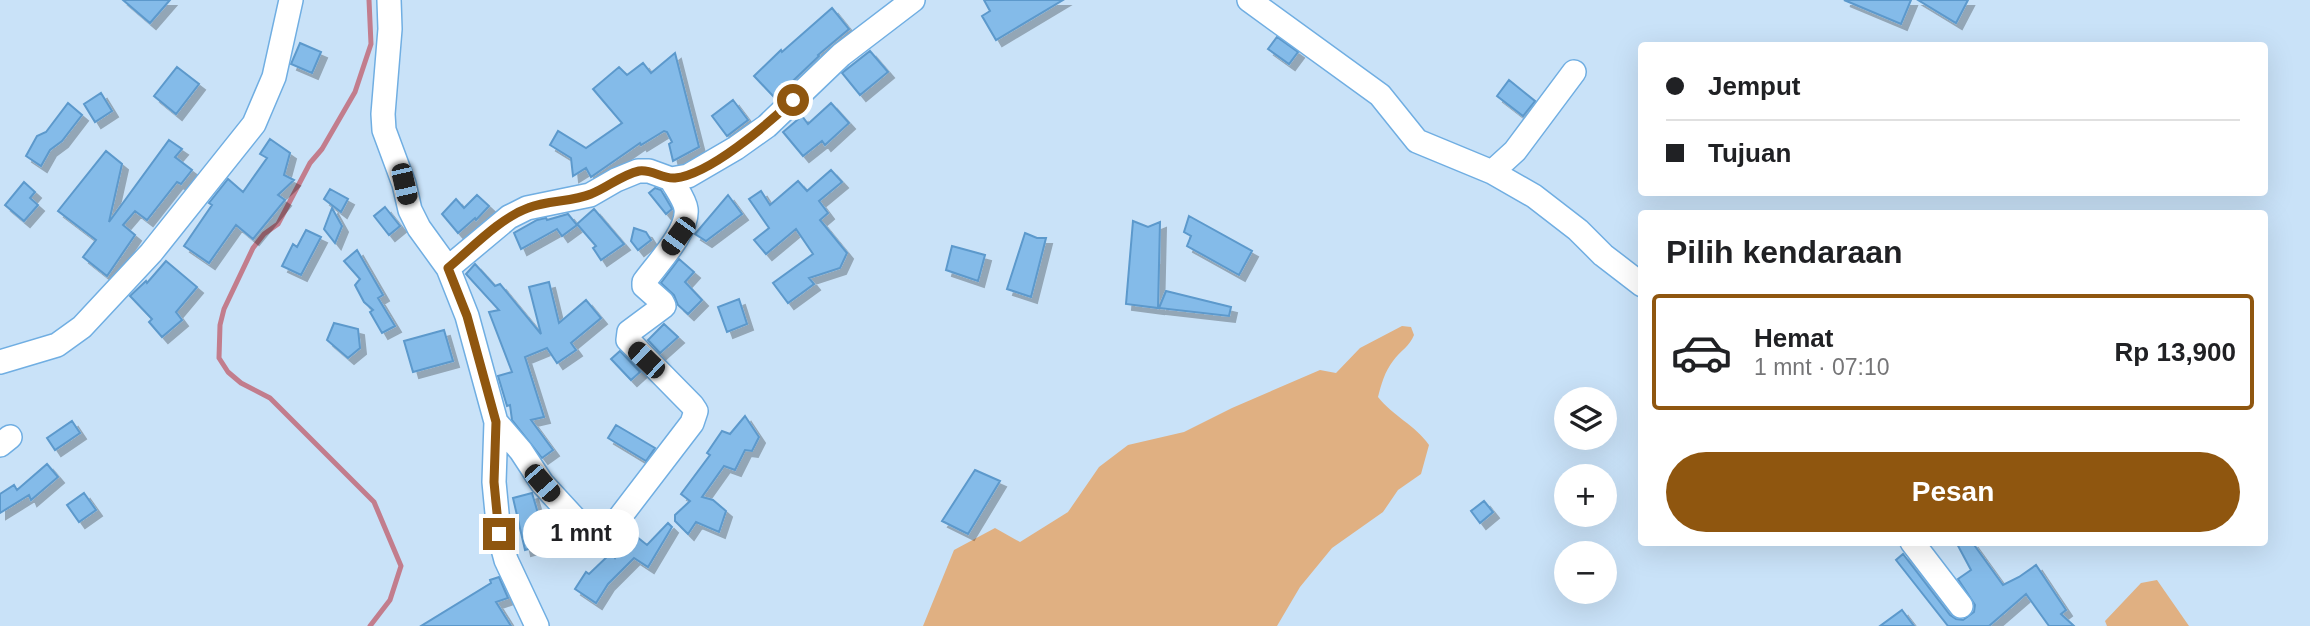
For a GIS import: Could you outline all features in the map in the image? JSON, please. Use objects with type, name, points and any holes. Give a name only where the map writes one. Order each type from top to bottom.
[{"type":"street","points":[[0,362],[57,345],[82,327],[117,292],[166,235],[254,124],[274,77],[291,0]]},
{"type":"street","points":[[389,0],[390,29],[384,130],[404,184],[410,210],[419,228],[448,268],[467,316],[496,422],[494,482],[499,534],[506,560],[537,626]]},
{"type":"street","points":[[448,268],[509,217],[527,208],[590,195],[638,171],[649,171],[671,179],[688,176],[767,126],[841,55],[913,0]]},
{"type":"street","points":[[1249,0],[1380,95],[1418,141],[1492,172],[1534,196],[1638,282]]},
{"type":"street","points":[[1492,172],[1515,150],[1574,72]]},
{"type":"street","points":[[496,422],[521,451],[542,483],[588,533],[597,538],[607,534],[692,423],[696,411],[692,405],[628,340],[629,332],[664,306],[644,286],[644,282],[678,236],[684,222],[686,208],[671,179]]},
{"type":"street","points":[[1915,546],[1961,606]]},
{"type":"shaded area","points":[[1402,326],[1411,327],[1414,335],[1388,369],[1378,397],[1429,445],[1421,474],[1398,490],[1383,512],[1332,548],[1300,587],[1277,626],[923,626],[954,550],[995,528],[1020,542],[1068,512],[1099,467],[1128,445],[1184,432],[1320,370],[1336,373],[1360,348]]},
{"type":"shaded area","points":[[2157,580],[2189,626],[2107,626],[2105,621],[2141,583]]},
{"type":"building","points":[[123,0],[170,0],[150,23]]},
{"type":"building","points":[[984,0],[1063,0],[996,40],[982,16],[990,11]]},
{"type":"building","points":[[1844,0],[1911,0],[1901,24]]},
{"type":"building","points":[[1918,0],[1968,0],[1956,23]]},
{"type":"building","points":[[832,8],[849,29],[818,55],[775,98],[754,76]]},
{"type":"building","points":[[1277,37],[1298,52],[1289,64],[1268,49]]},
{"type":"building","points":[[300,43],[321,52],[312,73],[291,64]]},
{"type":"building","points":[[870,51],[888,72],[860,95],[842,73]]},
{"type":"building","points":[[675,53],[699,147],[673,161],[669,144],[672,142],[664,131],[641,145],[640,143],[591,177],[586,168],[573,176],[571,158],[550,145],[558,131],[586,148],[622,123],[593,89],[619,67],[627,75],[643,63],[651,73]]},
{"type":"building","points":[[177,67],[199,84],[176,114],[154,96]]},
{"type":"building","points":[[1509,80],[1535,101],[1523,116],[1497,96]]},
{"type":"building","points":[[101,93],[112,111],[95,122],[84,104]]},
{"type":"building","points":[[733,100],[748,120],[727,136],[712,116]]},
{"type":"building","points":[[68,103],[82,115],[62,141],[50,150],[41,166],[26,156],[37,136],[46,132]]},
{"type":"building","points":[[831,103],[849,123],[825,145],[822,141],[803,156],[783,132],[802,116],[808,124]]},
{"type":"building","points":[[270,139],[290,153],[284,175],[294,180],[278,195],[285,200],[253,239],[236,225],[209,263],[184,246],[212,205],[209,203],[228,179],[243,192],[267,158],[260,154]]},
{"type":"building","points":[[169,140],[182,149],[175,157],[192,170],[181,184],[177,182],[147,220],[135,211],[123,225],[135,235],[107,276],[83,257],[96,240],[58,211],[106,151],[122,164],[109,222]]},
{"type":"building","points":[[831,170],[842,182],[819,201],[828,213],[820,220],[847,253],[840,268],[809,278],[814,284],[788,303],[773,283],[813,254],[796,229],[766,254],[754,240],[769,228],[749,199],[761,191],[770,205],[798,181],[807,191]]},
{"type":"building","points":[[24,182],[35,192],[30,198],[38,205],[24,221],[5,205]]},
{"type":"building","points":[[655,188],[661,190],[672,209],[666,214],[649,193]]},
{"type":"building","points":[[330,189],[348,199],[341,212],[324,199]]},
{"type":"building","points":[[477,195],[489,206],[458,233],[442,214],[456,199],[464,208]]},
{"type":"building","points":[[728,195],[742,214],[706,241],[695,234]]},
{"type":"building","points":[[385,207],[400,226],[389,235],[374,216]]},
{"type":"building","points":[[332,208],[342,226],[335,243],[324,229]]},
{"type":"building","points":[[594,209],[624,244],[601,260],[593,248],[596,246],[577,224]]},
{"type":"building","points":[[568,214],[577,225],[562,236],[557,229],[521,249],[514,233],[537,220]]},
{"type":"building","points":[[1189,216],[1252,251],[1239,275],[1187,246],[1191,236],[1184,232]]},
{"type":"building","points":[[1133,221],[1148,227],[1160,222],[1158,308],[1126,304]]},
{"type":"building","points":[[634,228],[646,232],[651,240],[638,250],[631,241]]},
{"type":"building","points":[[306,230],[321,237],[301,275],[282,266],[293,244],[297,247]]},
{"type":"building","points":[[1025,233],[1046,238],[1031,297],[1007,289]]},
{"type":"building","points":[[952,246],[985,255],[978,281],[946,270]]},
{"type":"building","points":[[357,250],[383,295],[378,298],[395,326],[382,333],[370,312],[373,310],[364,302],[355,285],[360,279],[344,261]]},
{"type":"building","points":[[679,259],[694,272],[685,282],[702,300],[688,314],[661,283]]},
{"type":"building","points":[[166,261],[197,287],[176,312],[182,320],[162,337],[149,322],[152,319],[130,296],[146,281],[147,283]]},
{"type":"building","points":[[475,264],[495,286],[500,284],[541,334],[529,287],[549,282],[559,323],[586,300],[601,318],[571,343],[576,350],[557,363],[547,348],[525,357],[544,417],[531,420],[553,450],[542,458],[512,420],[510,405],[507,406],[498,376],[512,372],[489,312],[499,310],[466,274]]},
{"type":"building","points":[[1166,291],[1231,307],[1229,316],[1159,308]]},
{"type":"building","points":[[739,299],[747,324],[727,332],[718,307]]},
{"type":"building","points":[[334,323],[358,329],[360,348],[348,358],[327,340]]},
{"type":"building","points":[[664,324],[678,337],[660,353],[648,340]]},
{"type":"building","points":[[444,330],[453,361],[413,372],[404,341]]},
{"type":"building","points":[[620,351],[640,372],[631,380],[611,359]]},
{"type":"building","points":[[745,416],[759,437],[752,451],[745,450],[735,470],[724,466],[702,497],[713,500],[726,511],[719,532],[696,522],[688,534],[675,521],[675,515],[690,501],[681,494],[710,455],[707,453],[722,431],[730,434]]},
{"type":"building","points":[[72,421],[80,433],[55,450],[47,438]]},
{"type":"building","points":[[616,425],[655,448],[646,461],[608,438]]},
{"type":"building","points":[[47,464],[58,477],[31,500],[29,495],[0,513],[0,494],[14,485],[17,490]]},
{"type":"building","points":[[975,470],[1000,481],[968,534],[942,521]]},
{"type":"building","points":[[84,493],[96,510],[79,522],[67,505]]},
{"type":"building","points":[[532,493],[547,544],[525,550],[513,498]]},
{"type":"building","points":[[1484,501],[1493,512],[1480,523],[1471,511]]},
{"type":"building","points":[[668,523],[672,527],[648,567],[634,558],[608,584],[596,603],[575,589],[586,572],[589,574],[611,553],[615,558],[632,533],[647,545]]},
{"type":"building","points":[[1958,546],[1975,546],[2003,585],[2036,565],[2066,610],[2061,614],[2074,626],[2049,626],[2026,594],[1989,626],[1948,626],[1896,560],[1903,554],[1950,615],[1963,620],[1974,612],[1975,605],[1958,579],[1971,570]]},
{"type":"building","points":[[499,577],[508,598],[496,602],[511,626],[421,626],[491,583],[490,580]]},
{"type":"building","points":[[1902,610],[1914,626],[1880,626]]},
{"type":"waterway","points":[[369,0],[371,44],[355,92],[322,149],[310,163],[278,224],[264,234],[253,248],[224,309],[220,325],[219,358],[228,372],[241,383],[270,398],[374,502],[401,566],[390,600],[370,626]]},
{"type":"route","points":[[499,534],[494,482],[496,422],[467,316],[448,268],[509,217],[527,208],[590,195],[638,171],[649,171],[671,179],[688,176],[767,126],[793,100]]}]
